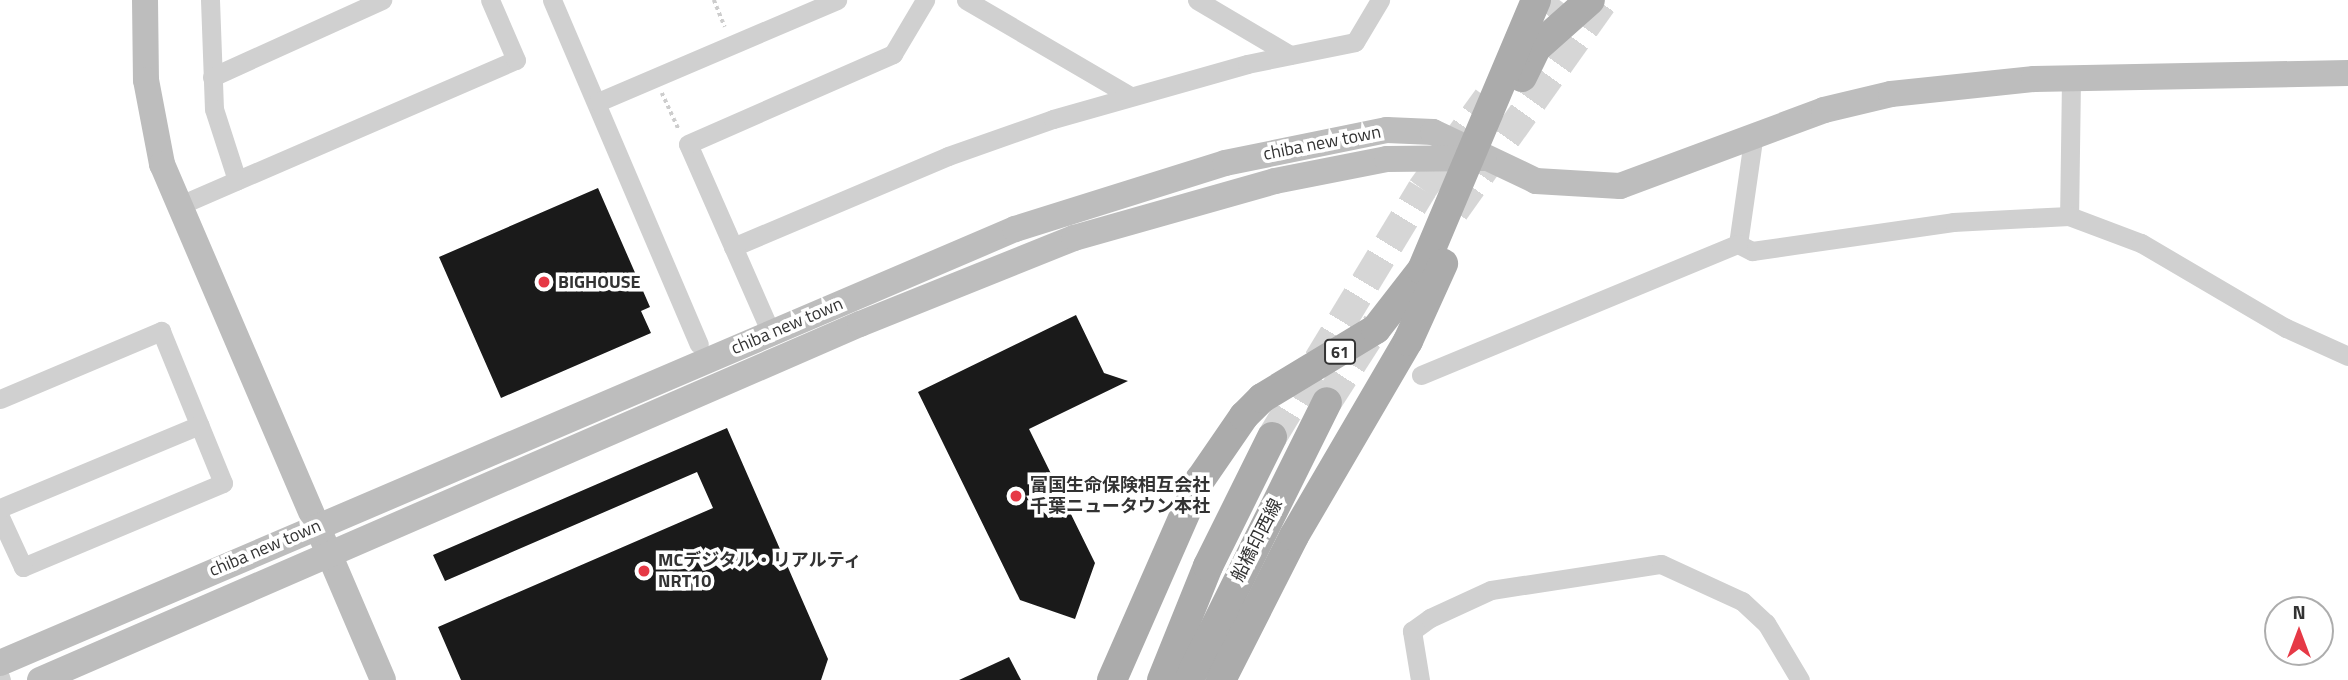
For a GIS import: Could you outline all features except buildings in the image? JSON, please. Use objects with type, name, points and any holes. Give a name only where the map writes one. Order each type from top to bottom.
[{"type":"main road","points":[[145,0],[152,121],[178,205],[383,680]]},
{"type":"main road","name":"61","points":[[1221,680],[1294,536],[1408,341],[1475,156],[1536,0]]},
{"type":"main road","points":[[1590,0],[1536,48],[1475,156],[1563,187],[1620,186],[1754,133],[1891,94],[2071,79],[2348,73]]},
{"type":"main road","name":"chiba new town","points":[[0,663],[1015,229],[1225,163],[1387,130],[1433,132],[1475,156]]},
{"type":"main road","name":"61","points":[[1112,680],[1200,480],[1224,444],[1262,398],[1360,340],[1400,303],[1422,270],[1475,156]]},
{"type":"main road","name":"chiba new town","points":[[40,680],[998,266],[1153,212],[1387,159],[1475,156]]},
{"type":"main road","name":"船橋印西線","points":[[1189,680],[1327,402]]},
{"type":"main road","name":"船橋印西線","points":[[1162,680],[1208,566],[1272,437]]},
{"type":"street","points":[[210,0],[214,109],[237,180]]},
{"type":"street","points":[[212,77],[382,0]]},
{"type":"street","points":[[178,205],[516,60],[490,0]]},
{"type":"street","points":[[552,0],[598,102],[699,344]]},
{"type":"street","points":[[598,102],[837,0]]},
{"type":"street","points":[[772,362],[766,335],[733,247],[688,144],[893,54],[925,0]]},
{"type":"street","points":[[966,0],[1130,96]]},
{"type":"street","points":[[1197,0],[1290,55]]},
{"type":"street","points":[[733,247],[948,156],[1130,96],[1290,55],[1355,43],[1380,0]]},
{"type":"street","points":[[2069,216],[2071,79]]},
{"type":"street","points":[[1738,244],[1754,133]]},
{"type":"street","points":[[1421,376],[1738,244],[1774,251],[1954,222],[2069,216],[2141,243],[2286,328],[2348,356]]},
{"type":"street","points":[[0,399],[161,331],[223,483],[23,567],[0,517]]},
{"type":"street","points":[[0,508],[199,425]]},
{"type":"street","points":[[1420,680],[1412,631],[1430,618],[1492,590],[1661,564],[1742,601],[1766,623],[1800,680]]},
{"type":"path","points":[[714,0],[732,44]]},
{"type":"path","points":[[655,77],[688,144]]},
{"type":"tunnel","points":[[1522,52],[1560,0]]},
{"type":"tunnel","points":[[1454,211],[1604,0]]},
{"type":"tunnel","points":[[1272,437],[1422,189],[1488,98]]},
{"type":"tunnel","points":[[1327,402],[1377,324]]},
{"type":"place","name":"BIGHOUSE","points":[[544,282]]},
{"type":"place","name":"富国生命保険相互会社 千葉ニュータウン本社","points":[[1016,496]]},
{"type":"place","name":"MCデジタル・リアルティ NRT10","points":[[644,571]]}]
